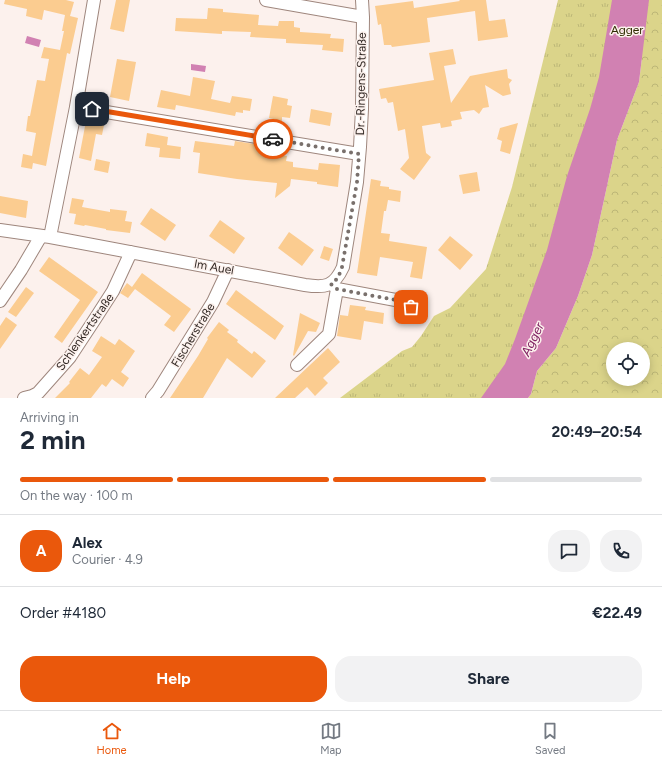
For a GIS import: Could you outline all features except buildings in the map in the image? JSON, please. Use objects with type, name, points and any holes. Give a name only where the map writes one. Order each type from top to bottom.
[{"type":"street","points":[[0,301],[46,236],[76,107],[94,0]]},
{"type":"street","points":[[266,0],[363,17]]},
{"type":"street","name":"Dr.-Ringens-Straße","points":[[334,286],[342,267],[357,182],[362,109],[362,0]]},
{"type":"street","points":[[76,107],[359,154]]},
{"type":"street","name":"Im Auel","points":[[0,230],[46,236],[318,287],[334,286],[401,301],[421,314]]},
{"type":"street","name":"Schlenkertstraße","points":[[24,398],[38,393],[70,357],[113,291],[131,252]]},
{"type":"street","name":"Fischerstraße","points":[[152,398],[158,391],[213,302],[228,270]]},
{"type":"street","points":[[297,365],[329,334],[334,286]]},
{"type":"green space","points":[[558,0],[662,0],[525,398],[340,398],[402,351],[412,347],[434,316],[450,308],[486,269],[512,187]]},
{"type":"green space","points":[[649,0],[662,0],[662,398],[528,398],[531,394],[537,371],[556,348],[578,296],[592,255],[617,140],[639,82]]},
{"type":"water","name":"Agger","points":[[612,0],[649,0],[639,82],[617,140],[592,255],[578,296],[556,348],[537,371],[531,394],[528,398],[481,398],[505,364],[547,250],[567,176],[590,109],[599,77]]},
{"type":"water","points":[[27,36],[41,40],[39,47],[25,43]]},
{"type":"water","points":[[191,64],[206,66],[205,72],[191,70]]},
{"type":"way so far","points":[[273,139],[359,154],[357,182],[342,267],[338,278],[331,284],[337,289],[401,301],[411,307]]},
{"type":"route","points":[[92,109],[273,139]]}]
